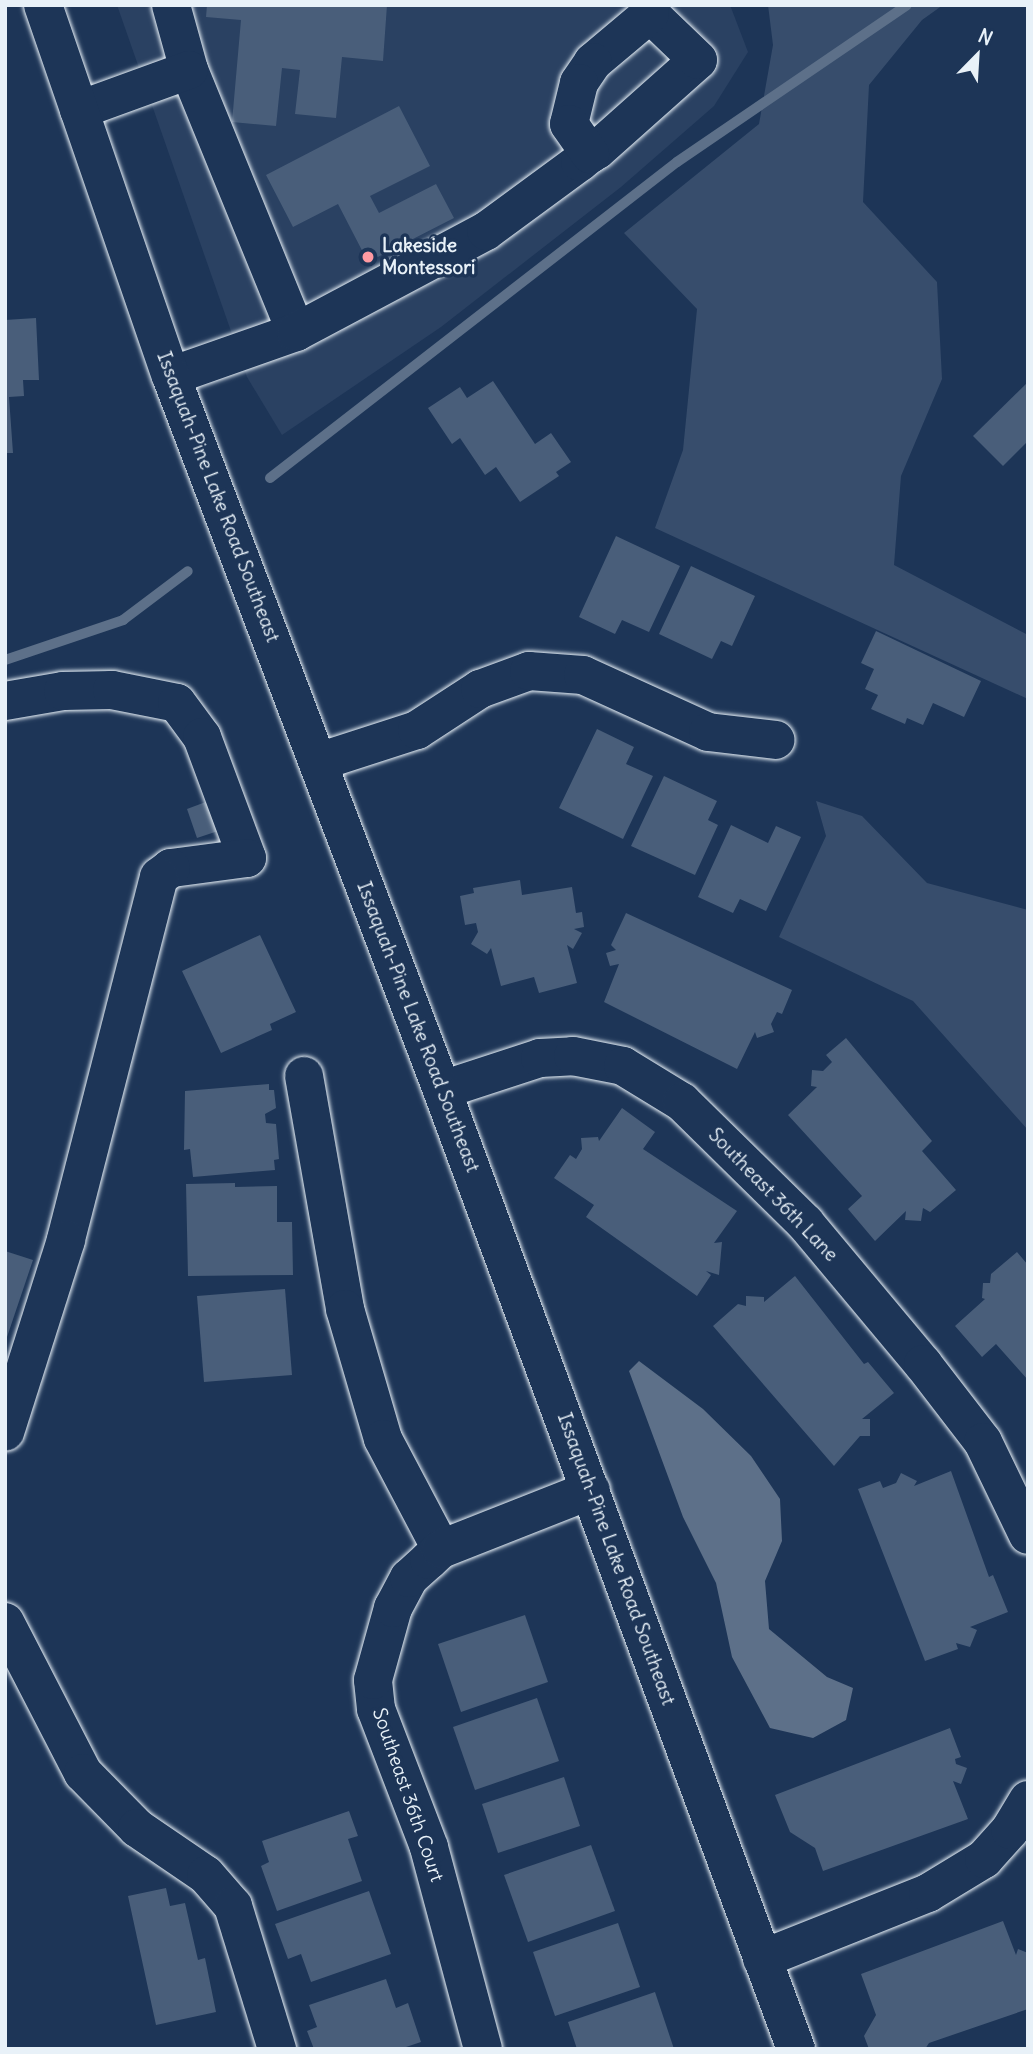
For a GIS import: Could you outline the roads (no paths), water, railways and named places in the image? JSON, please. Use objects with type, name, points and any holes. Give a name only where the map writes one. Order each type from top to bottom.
[{"type":"street","name":"Issaquah-Pine Lake Road Southeast","points":[[43,5],[171,376],[442,1090],[796,2049]]},
{"type":"street","points":[[171,5],[189,70],[296,332]]},
{"type":"street","points":[[79,110],[189,70]]},
{"type":"street","points":[[171,376],[296,332],[486,230],[590,154]]},
{"type":"street","points":[[318,762],[417,730],[480,689],[529,671],[583,676],[708,732],[776,740]]},
{"type":"street","points":[[5,701],[63,691],[112,690],[177,703],[202,737],[247,858],[171,868],[159,877],[66,1240],[5,1432]]},
{"type":"street","name":"Southeast 36th Lane","points":[[442,1090],[540,1058],[572,1056],[623,1066],[682,1102],[805,1223],[923,1364],[983,1441],[1028,1535]]},
{"type":"street","points":[[304,1076],[348,1322],[383,1439],[441,1549]]},
{"type":"street","name":"Southeast 36th Court","points":[[483,2049],[429,1847],[376,1709],[373,1680],[393,1608],[409,1578],[441,1549],[591,1490]]},
{"type":"street","points":[[5,1622],[83,1773],[137,1828],[206,1875],[233,1906],[277,2049]]},
{"type":"street","points":[[762,1959],[928,1893],[984,1859],[1010,1830],[1028,1800]]},
{"type":"waterway","points":[[270,478],[677,162],[907,5]]},
{"type":"waterway","points":[[5,660],[123,620],[188,571]]},
{"type":"place","name":"Lakeside Montessori","points":[[368,257]]}]
